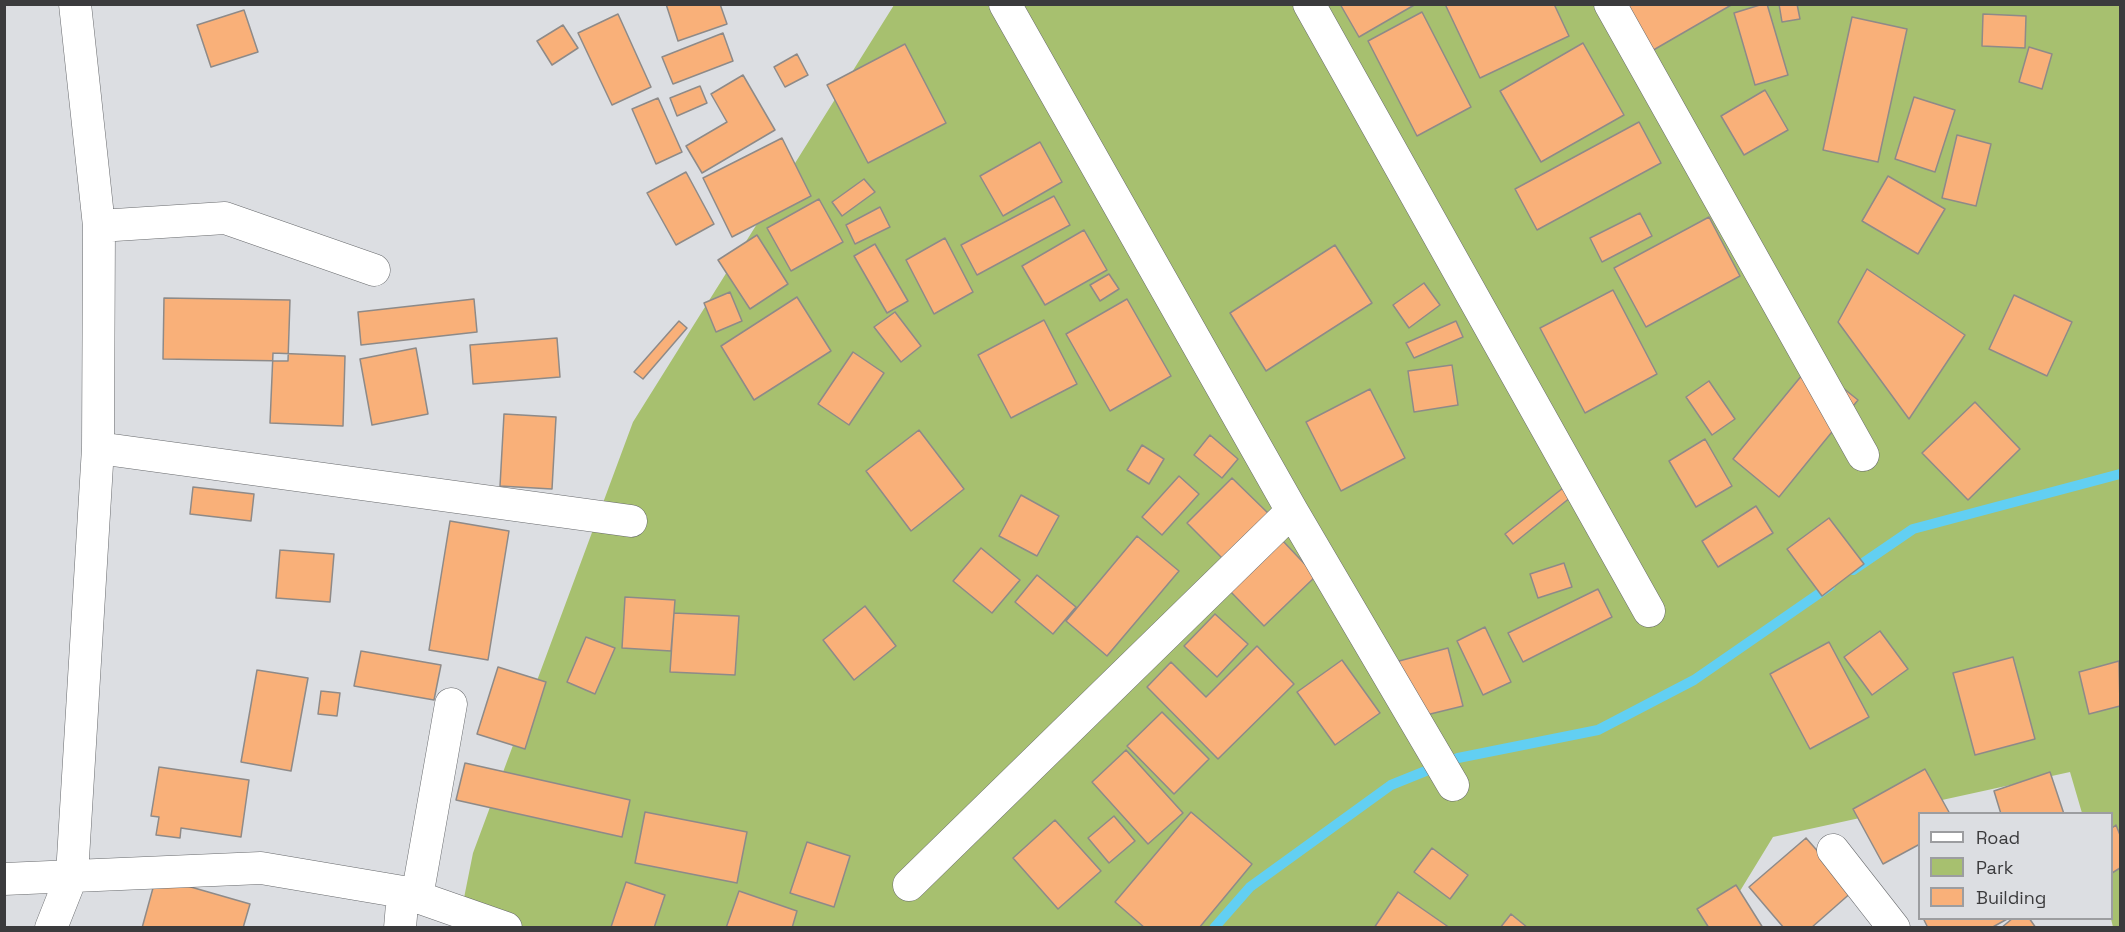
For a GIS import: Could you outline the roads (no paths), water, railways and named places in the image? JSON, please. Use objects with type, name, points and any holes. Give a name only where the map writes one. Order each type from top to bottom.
[{"type":"street","points":[[51,927],[72,875],[98,448],[99,226],[75,4]]},
{"type":"street","points":[[1005,4],[1292,511],[1453,784]]},
{"type":"street","points":[[1309,4],[1649,611]]},
{"type":"street","points":[[1610,4],[1863,455]]},
{"type":"street","points":[[99,226],[225,218],[374,270]]},
{"type":"street","points":[[98,448],[631,521]]},
{"type":"street","points":[[909,885],[1292,511]]},
{"type":"street","points":[[400,927],[410,895],[451,704]]},
{"type":"street","points":[[1833,850],[1894,927]]},
{"type":"street","points":[[4,879],[261,868],[410,895],[506,927]]},
{"type":"waterway","points":[[1853,570],[1913,529],[2120,474]]},
{"type":"waterway","points":[[1214,928],[1250,887],[1391,785],[1458,758],[1598,730],[1694,680],[1830,586]]}]
